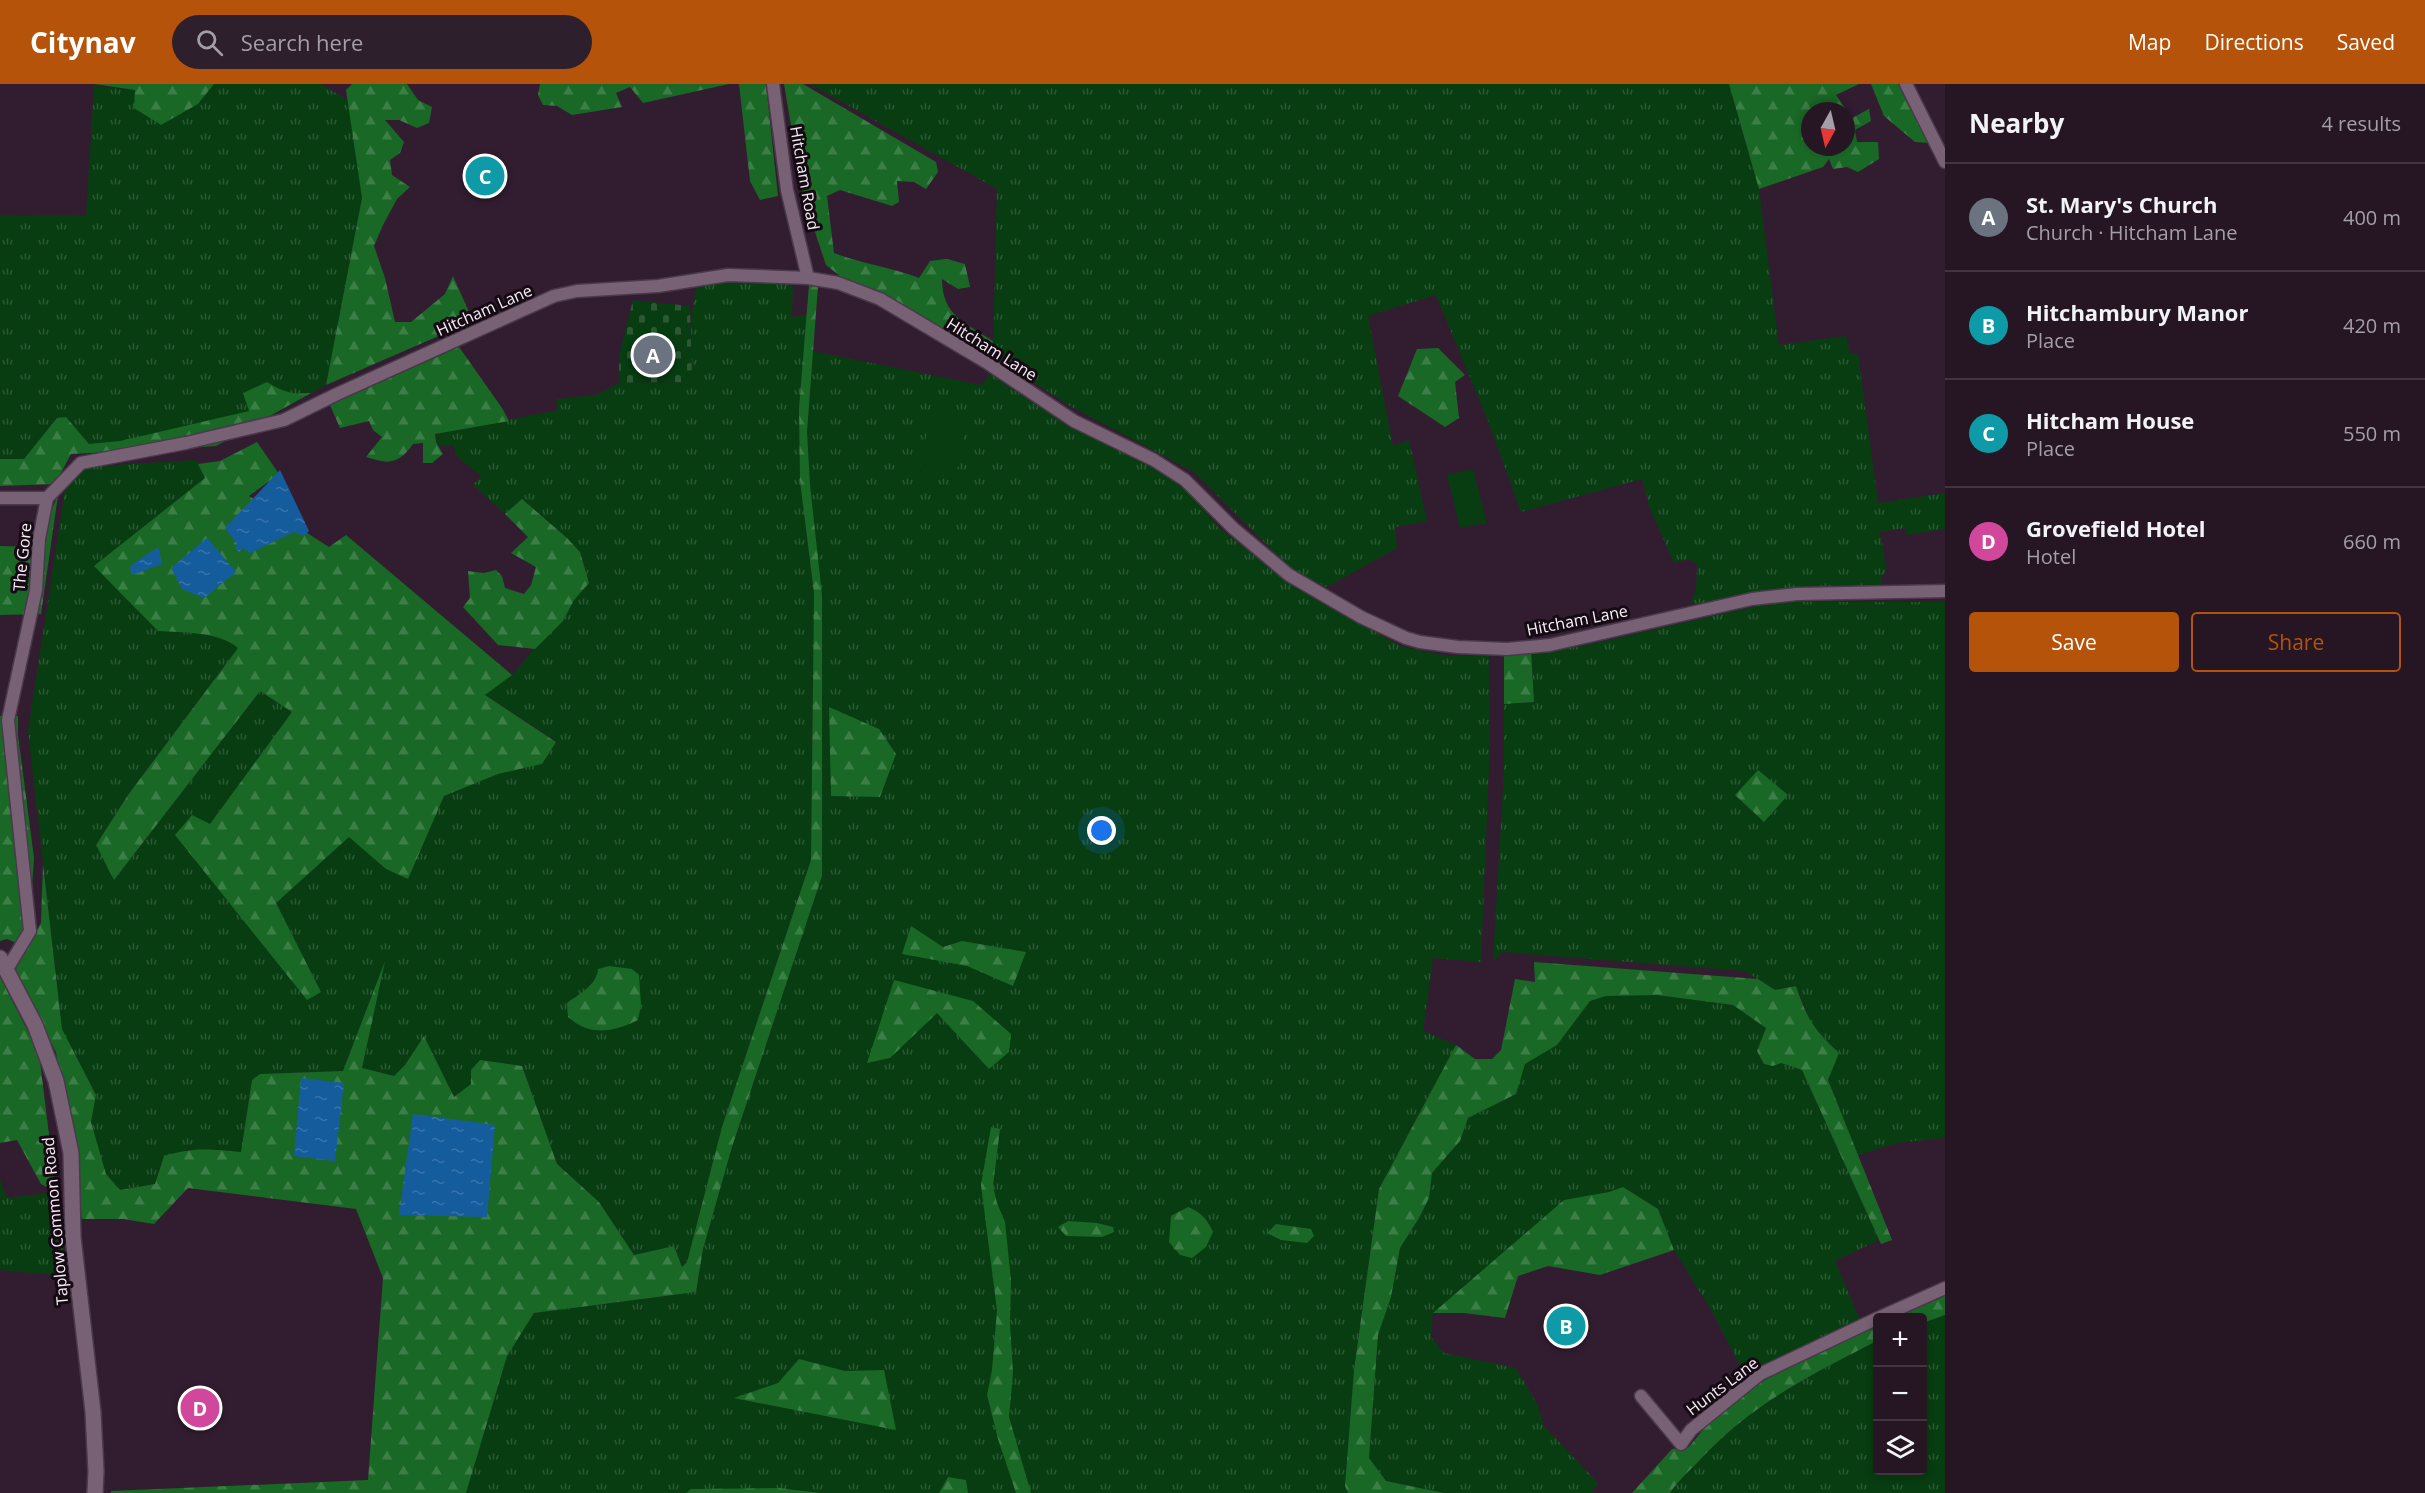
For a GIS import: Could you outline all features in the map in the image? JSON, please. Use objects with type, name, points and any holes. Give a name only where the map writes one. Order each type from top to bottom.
[{"type":"street","name":"Hitcham Road","points":[[773,84],[787,190],[808,278]]},
{"type":"street","points":[[1906,84],[1945,162]]},
{"type":"street","name":"Hitcham Lane","points":[[47,498],[81,463],[186,443],[284,420],[554,296],[577,291],[658,286],[728,275],[808,278],[838,283],[880,299],[986,362],[1074,421],[1154,460],[1185,480],[1233,528],[1289,575],[1361,617],[1420,642],[1458,647],[1507,649],[1550,645],[1752,599],[1797,594],[1945,591]]},
{"type":"street","points":[[0,498],[47,498]]},
{"type":"street","name":"The Gore","points":[[4,964],[30,930],[8,720],[36,590],[39,539],[47,498]]},
{"type":"street","name":"Taplow Common Road","points":[[4,964],[35,1025],[56,1081],[70,1153],[73,1237],[93,1412],[95,1493]]},
{"type":"street","name":"Hunts Lane","points":[[1889,1313],[1945,1288]]},
{"type":"street","name":"Hunts Lane","points":[[1641,1396],[1681,1444],[1691,1430],[1760,1374],[1873,1320]]},
{"type":"green space","points":[[94,84],[214,84],[198,104],[161,125],[134,108],[135,90]]},
{"type":"green space","points":[[214,84],[321,84],[349,101],[362,198],[326,385],[216,446],[71,454],[57,418],[24,459],[0,459],[0,215],[86,216],[94,86],[136,90],[161,125],[198,104]]},
{"type":"green space","points":[[352,84],[407,84],[418,100],[432,107],[429,123],[417,128],[399,120],[385,120],[404,142],[400,153],[390,160],[392,175],[410,187],[397,199],[374,246],[385,278],[395,322],[411,322],[445,294],[453,276],[473,321],[326,385],[362,198],[346,90]]},
{"type":"green space","points":[[540,84],[729,84],[643,103],[630,87],[616,93],[622,107],[572,115],[557,106],[543,105],[538,95]]},
{"type":"green space","points":[[739,84],[766,84],[778,196],[760,200],[750,181]]},
{"type":"green space","points":[[784,84],[803,84],[936,162],[938,172],[926,189],[914,182],[897,181],[899,202],[892,206],[840,190],[827,196],[834,253],[919,278],[930,261],[947,259],[965,264],[970,287],[958,289],[942,279],[946,302],[957,317],[993,341],[993,355],[840,276],[826,265],[803,196]]},
{"type":"green space","points":[[810,84],[1729,84],[1759,189],[1779,345],[1846,336],[1850,353],[1858,353],[1878,503],[1945,493],[1945,529],[1907,535],[1905,528],[1879,532],[1886,572],[1882,576],[1882,588],[1690,604],[1696,589],[1697,564],[1689,559],[1674,563],[1649,506],[1642,479],[1521,512],[1488,421],[1436,295],[1368,316],[1393,446],[1409,440],[1427,521],[1395,527],[1397,548],[1327,587],[1293,571],[1194,472],[1068,405],[993,355],[997,189]]},
{"type":"green space","points":[[1729,84],[1859,84],[1836,95],[1841,102],[1801,102],[1801,156],[1855,156],[1855,130],[1857,142],[1878,142],[1879,159],[1858,172],[1847,167],[1833,169],[1829,159],[1823,167],[1759,189]]},
{"type":"green space","points":[[1871,84],[1898,84],[1929,143],[1915,142],[1884,116]]},
{"type":"green space","points":[[1869,109],[1871,121],[1855,130],[1855,116]]},
{"type":"green space","points":[[728,278],[793,278],[792,317],[807,315],[799,408],[800,481],[814,593],[811,860],[722,1127],[687,1262],[683,1268],[674,1246],[634,1255],[599,1202],[557,1164],[522,1066],[503,1064],[453,1097],[423,1037],[405,1065],[394,1076],[361,1068],[383,966],[343,1071],[260,1074],[252,1080],[241,1152],[189,1149],[160,1166],[155,1184],[120,1190],[106,1174],[91,1122],[96,1095],[62,1029],[28,731],[65,490],[83,467],[197,460],[205,478],[158,631],[221,638],[238,648],[128,795],[96,845],[115,879],[260,691],[293,712],[210,824],[321,992],[276,903],[349,836],[386,869],[408,879],[444,796],[498,774],[542,764],[556,741],[484,694],[512,675],[550,631],[563,621],[574,600],[589,583],[580,552],[567,538],[522,499],[505,514],[473,485],[481,476],[455,455],[454,445],[440,446],[436,442],[437,434],[558,410],[556,399],[596,395],[619,383],[692,382],[691,317],[697,284]]},
{"type":"green space","points":[[809,285],[818,286],[807,432],[810,485],[822,595],[822,876],[732,1147],[703,1249],[696,1292],[534,1313],[507,1356],[466,1493],[111,1493],[111,1491],[368,1480],[383,1278],[356,1209],[188,1188],[154,1224],[123,1219],[82,1219],[56,1052],[13,970],[41,923],[43,864],[62,1029],[96,1095],[91,1122],[106,1174],[120,1190],[155,1184],[164,1156],[184,1151],[202,1150],[241,1152],[252,1080],[260,1074],[343,1071],[385,961],[362,1068],[394,1076],[405,1065],[424,1036],[454,1097],[471,1084],[471,1070],[480,1060],[522,1066],[557,1164],[599,1202],[634,1255],[674,1246],[682,1267],[687,1262],[722,1127],[811,860],[814,593],[800,481],[799,408]]},
{"type":"green space","points":[[633,300],[690,306],[692,382],[619,383],[619,355]]},
{"type":"green space","points":[[459,347],[509,421],[435,434],[436,442],[443,454],[432,463],[423,463],[423,443],[413,444],[403,456],[392,461],[366,457],[382,437],[373,430],[369,421],[340,428],[330,405]]},
{"type":"green space","points":[[1438,348],[1465,375],[1455,382],[1459,418],[1445,427],[1398,396],[1417,349]]},
{"type":"green space","points":[[812,351],[981,385],[990,374],[1071,428],[1141,459],[1190,492],[1218,527],[1289,583],[1400,646],[1443,655],[1489,656],[1490,743],[1481,962],[1433,958],[1423,1031],[1456,1045],[1379,1189],[1354,1370],[1345,1486],[1348,1493],[466,1493],[507,1356],[534,1313],[696,1292],[703,1249],[732,1147],[822,876],[840,878],[822,875],[821,718],[807,432]]},
{"type":"green space","points":[[267,382],[288,392],[311,393],[216,446],[71,454],[55,484],[0,486],[0,459],[24,459],[57,418],[66,417],[89,444],[120,441],[249,411],[243,393]]},
{"type":"green space","points":[[931,410],[967,418],[955,480],[919,474]]},
{"type":"green space","points":[[257,442],[279,474],[249,496],[329,547],[346,535],[512,675],[485,695],[556,742],[542,764],[498,774],[444,796],[408,879],[386,869],[349,837],[276,903],[321,992],[307,1000],[175,835],[192,815],[210,824],[292,712],[260,691],[114,880],[96,845],[128,795],[238,648],[221,638],[158,631],[94,566],[205,478],[198,464],[220,461]]},
{"type":"green space","points":[[1473,469],[1487,523],[1460,528],[1447,475]]},
{"type":"green space","points":[[58,495],[41,614],[0,615],[0,546],[36,547]]},
{"type":"green space","points":[[522,499],[580,552],[589,583],[574,600],[563,621],[535,649],[498,645],[463,607],[470,598],[468,571],[484,573],[496,570],[502,576],[505,588],[524,594],[531,585],[536,567],[511,553],[528,537],[505,514]]},
{"type":"green space","points":[[1793,602],[1945,602],[1945,1138],[1897,1143],[1858,1155],[1828,1080],[1838,1053],[1815,1032],[1796,986],[1775,990],[1745,971],[1503,952],[1493,961],[1504,771],[1504,704],[1534,702],[1531,650],[1578,647],[1757,606]]},
{"type":"green space","points":[[1531,650],[1534,702],[1504,704],[1504,654]]},
{"type":"green space","points":[[829,707],[879,729],[896,754],[880,797],[831,796]]},
{"type":"green space","points":[[0,716],[18,716],[18,735],[34,858],[29,928],[19,944],[7,939],[0,941]]},
{"type":"green space","points":[[1758,770],[1788,795],[1764,822],[1735,795]]},
{"type":"green space","points":[[911,926],[943,947],[962,941],[1026,952],[1013,986],[967,966],[902,954]]},
{"type":"green space","points":[[1534,962],[1758,979],[1775,990],[1796,986],[1812,1023],[1839,1053],[1828,1080],[1892,1240],[1881,1244],[1802,1070],[1781,1063],[1773,1066],[1764,1064],[1757,1051],[1766,1028],[1733,1005],[1657,995],[1606,996],[1590,1001],[1557,1045],[1525,1064],[1516,1094],[1468,1118],[1460,1141],[1432,1173],[1429,1198],[1400,1248],[1391,1297],[1378,1335],[1369,1458],[1386,1481],[1444,1493],[1348,1493],[1345,1486],[1354,1370],[1379,1189],[1456,1045],[1475,1059],[1492,1059],[1501,1050],[1515,979],[1535,982]]},
{"type":"green space","points":[[609,966],[632,969],[639,975],[641,1005],[638,1020],[611,1030],[585,1028],[568,1017],[567,1003],[591,984],[598,969]]},
{"type":"green space","points":[[0,977],[39,1053],[56,1192],[41,1184],[17,1140],[0,1143]]},
{"type":"green space","points":[[894,980],[973,1001],[1011,1034],[1009,1052],[989,1069],[937,1013],[890,1058],[867,1063]]},
{"type":"green space","points":[[1657,995],[1733,1005],[1766,1028],[1757,1051],[1764,1064],[1773,1066],[1781,1063],[1802,1070],[1879,1240],[1835,1261],[1860,1320],[1745,1375],[1710,1308],[1674,1250],[1658,1209],[1623,1187],[1609,1192],[1433,1313],[1431,1337],[1444,1353],[1516,1368],[1537,1404],[1544,1426],[1598,1483],[1591,1493],[1444,1493],[1386,1481],[1369,1459],[1378,1335],[1391,1297],[1400,1248],[1429,1198],[1432,1173],[1460,1141],[1468,1118],[1516,1094],[1524,1064],[1557,1045],[1590,1001],[1606,996]]},
{"type":"green space","points":[[991,1127],[1000,1129],[993,1186],[1005,1222],[1011,1280],[1010,1322],[1013,1373],[1009,1417],[1031,1493],[1016,1493],[998,1439],[987,1395],[992,1370],[997,1310],[981,1185]]},
{"type":"green space","points":[[0,1180],[7,1198],[56,1192],[67,1276],[0,1270]]},
{"type":"green space","points":[[1623,1187],[1658,1209],[1674,1250],[1600,1275],[1548,1266],[1518,1276],[1505,1318],[1464,1313],[1433,1313],[1564,1200],[1609,1192]]},
{"type":"green space","points":[[1188,1207],[1204,1217],[1213,1232],[1206,1247],[1192,1258],[1180,1255],[1169,1242],[1171,1216]]},
{"type":"green space","points":[[1068,1221],[1097,1223],[1113,1227],[1114,1232],[1102,1237],[1066,1236],[1058,1227]]},
{"type":"green space","points":[[1276,1224],[1311,1229],[1314,1236],[1307,1243],[1281,1240],[1267,1233]]},
{"type":"green space","points":[[1945,1294],[1945,1315],[1927,1322],[1927,1313],[1904,1313]]},
{"type":"green space","points":[[1945,1315],[1945,1493],[1670,1493],[1683,1477],[1738,1424],[1805,1379],[1873,1343],[1873,1475],[1927,1475],[1927,1322]]},
{"type":"green space","points":[[1873,1327],[1873,1343],[1805,1379],[1738,1424],[1683,1477],[1670,1493],[1632,1493],[1672,1449],[1689,1447],[1718,1411],[1795,1360]]},
{"type":"green space","points":[[799,1359],[845,1371],[884,1370],[896,1430],[734,1398],[778,1383]]},
{"type":"green space","points":[[948,1477],[966,1480],[968,1493],[939,1493]]},
{"type":"green space","points":[[778,1488],[821,1493],[686,1493],[691,1489]]},
{"type":"water","points":[[280,470],[309,531],[304,536],[294,532],[250,553],[243,548],[239,552],[235,549],[237,544],[225,528]]},
{"type":"water","points":[[207,538],[236,572],[204,598],[182,589],[171,568]]},
{"type":"water","points":[[158,547],[162,564],[132,575],[130,566]]},
{"type":"water","points":[[301,1078],[344,1083],[335,1161],[294,1156]]},
{"type":"water","points":[[413,1114],[495,1125],[487,1217],[399,1215]]},
{"type":"place","name":"Hitcham House","points":[[485,176]]},
{"type":"place","name":"St. Mary's Church","points":[[653,355]]},
{"type":"place","name":"Hitchambury Manor","points":[[1566,1326]]},
{"type":"place","name":"Grovefield Hotel","points":[[200,1408]]}]
